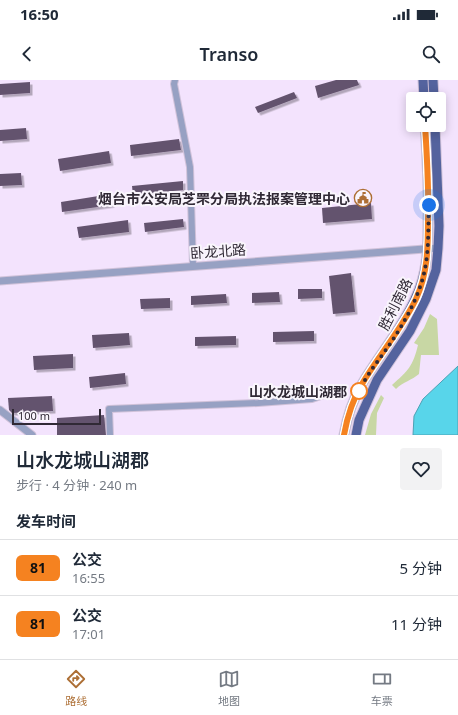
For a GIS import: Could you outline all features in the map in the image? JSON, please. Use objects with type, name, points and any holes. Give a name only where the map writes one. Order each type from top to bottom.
[{"type":"main road","points":[[423,80],[424,92]]},
{"type":"main road","points":[[434,80],[434,92]]},
{"type":"main road","name":"胜利南路","points":[[344,435],[352,405],[361,385],[392,340],[416,298],[423,281],[428,249],[429,193],[425,132]]},
{"type":"main road","name":"胜利南路","points":[[356,435],[359,420],[377,380],[410,331],[426,299],[436,270],[439,226],[435,132]]},
{"type":"street","points":[[175,80],[174,84],[190,167],[193,266]]},
{"type":"street","name":"卧龙北路","points":[[0,281],[438,248]]},
{"type":"street","points":[[110,435],[109,409],[258,404],[312,399],[330,393]]},
{"type":"street","points":[[0,410],[32,435]]},
{"type":"green space","points":[[430,314],[437,319],[439,355],[421,355],[419,374],[396,389],[392,385],[406,372],[412,363],[418,345],[414,343],[424,328]]},
{"type":"green space","points":[[381,395],[384,398],[377,413],[376,435],[365,435],[371,414]]},
{"type":"water","points":[[458,366],[458,435],[413,435],[414,416],[423,399]]},
{"type":"building","points":[[336,80],[357,80],[359,85],[318,98],[315,86]]},
{"type":"building","points":[[30,82],[30,93],[0,95],[0,84]]},
{"type":"building","points":[[294,92],[297,98],[258,113],[255,107]]},
{"type":"building","points":[[26,128],[27,139],[0,141],[0,130]]},
{"type":"building","points":[[179,139],[181,150],[131,156],[130,145]]},
{"type":"building","points":[[109,151],[111,163],[60,171],[58,159]]},
{"type":"building","points":[[21,173],[22,185],[0,186],[0,174]]},
{"type":"building","points":[[183,181],[183,190],[133,195],[132,186]]},
{"type":"building","points":[[111,194],[112,205],[62,212],[61,202]]},
{"type":"building","points":[[371,203],[372,219],[323,223],[322,208]]},
{"type":"building","points":[[183,219],[184,227],[145,232],[144,223]]},
{"type":"building","points":[[128,220],[129,232],[79,238],[77,227]]},
{"type":"building","points":[[351,273],[355,312],[333,314],[329,276]]},
{"type":"building","points":[[298,289],[322,289],[322,298],[298,299]]},
{"type":"building","points":[[279,292],[280,302],[252,303],[252,293]]},
{"type":"building","points":[[226,294],[227,303],[191,305],[191,296]]},
{"type":"building","points":[[170,298],[170,308],[141,309],[140,299]]},
{"type":"building","points":[[314,331],[314,341],[273,342],[273,332]]},
{"type":"building","points":[[129,333],[130,345],[93,348],[92,335]]},
{"type":"building","points":[[236,336],[236,345],[195,346],[195,337]]},
{"type":"building","points":[[73,354],[73,368],[34,370],[33,356]]},
{"type":"building","points":[[125,373],[126,384],[90,388],[89,377]]},
{"type":"building","points":[[52,396],[53,411],[12,413],[9,410],[8,398]]},
{"type":"building","points":[[104,415],[106,435],[57,435],[57,418]]},
{"type":"bus line","name":"81","points":[[344,435],[352,405],[361,385],[409,312],[423,281],[428,249],[429,193],[425,132]]},
{"type":"place","name":"烟台市公安局芝罘分局执法报案管理中心","points":[[363,198]]},
{"type":"place","name":"山水龙城山湖郡","points":[[359,391]]},
{"type":"route","points":[[359,391],[357,395],[361,385],[409,312],[423,281],[428,249],[429,205]]}]
